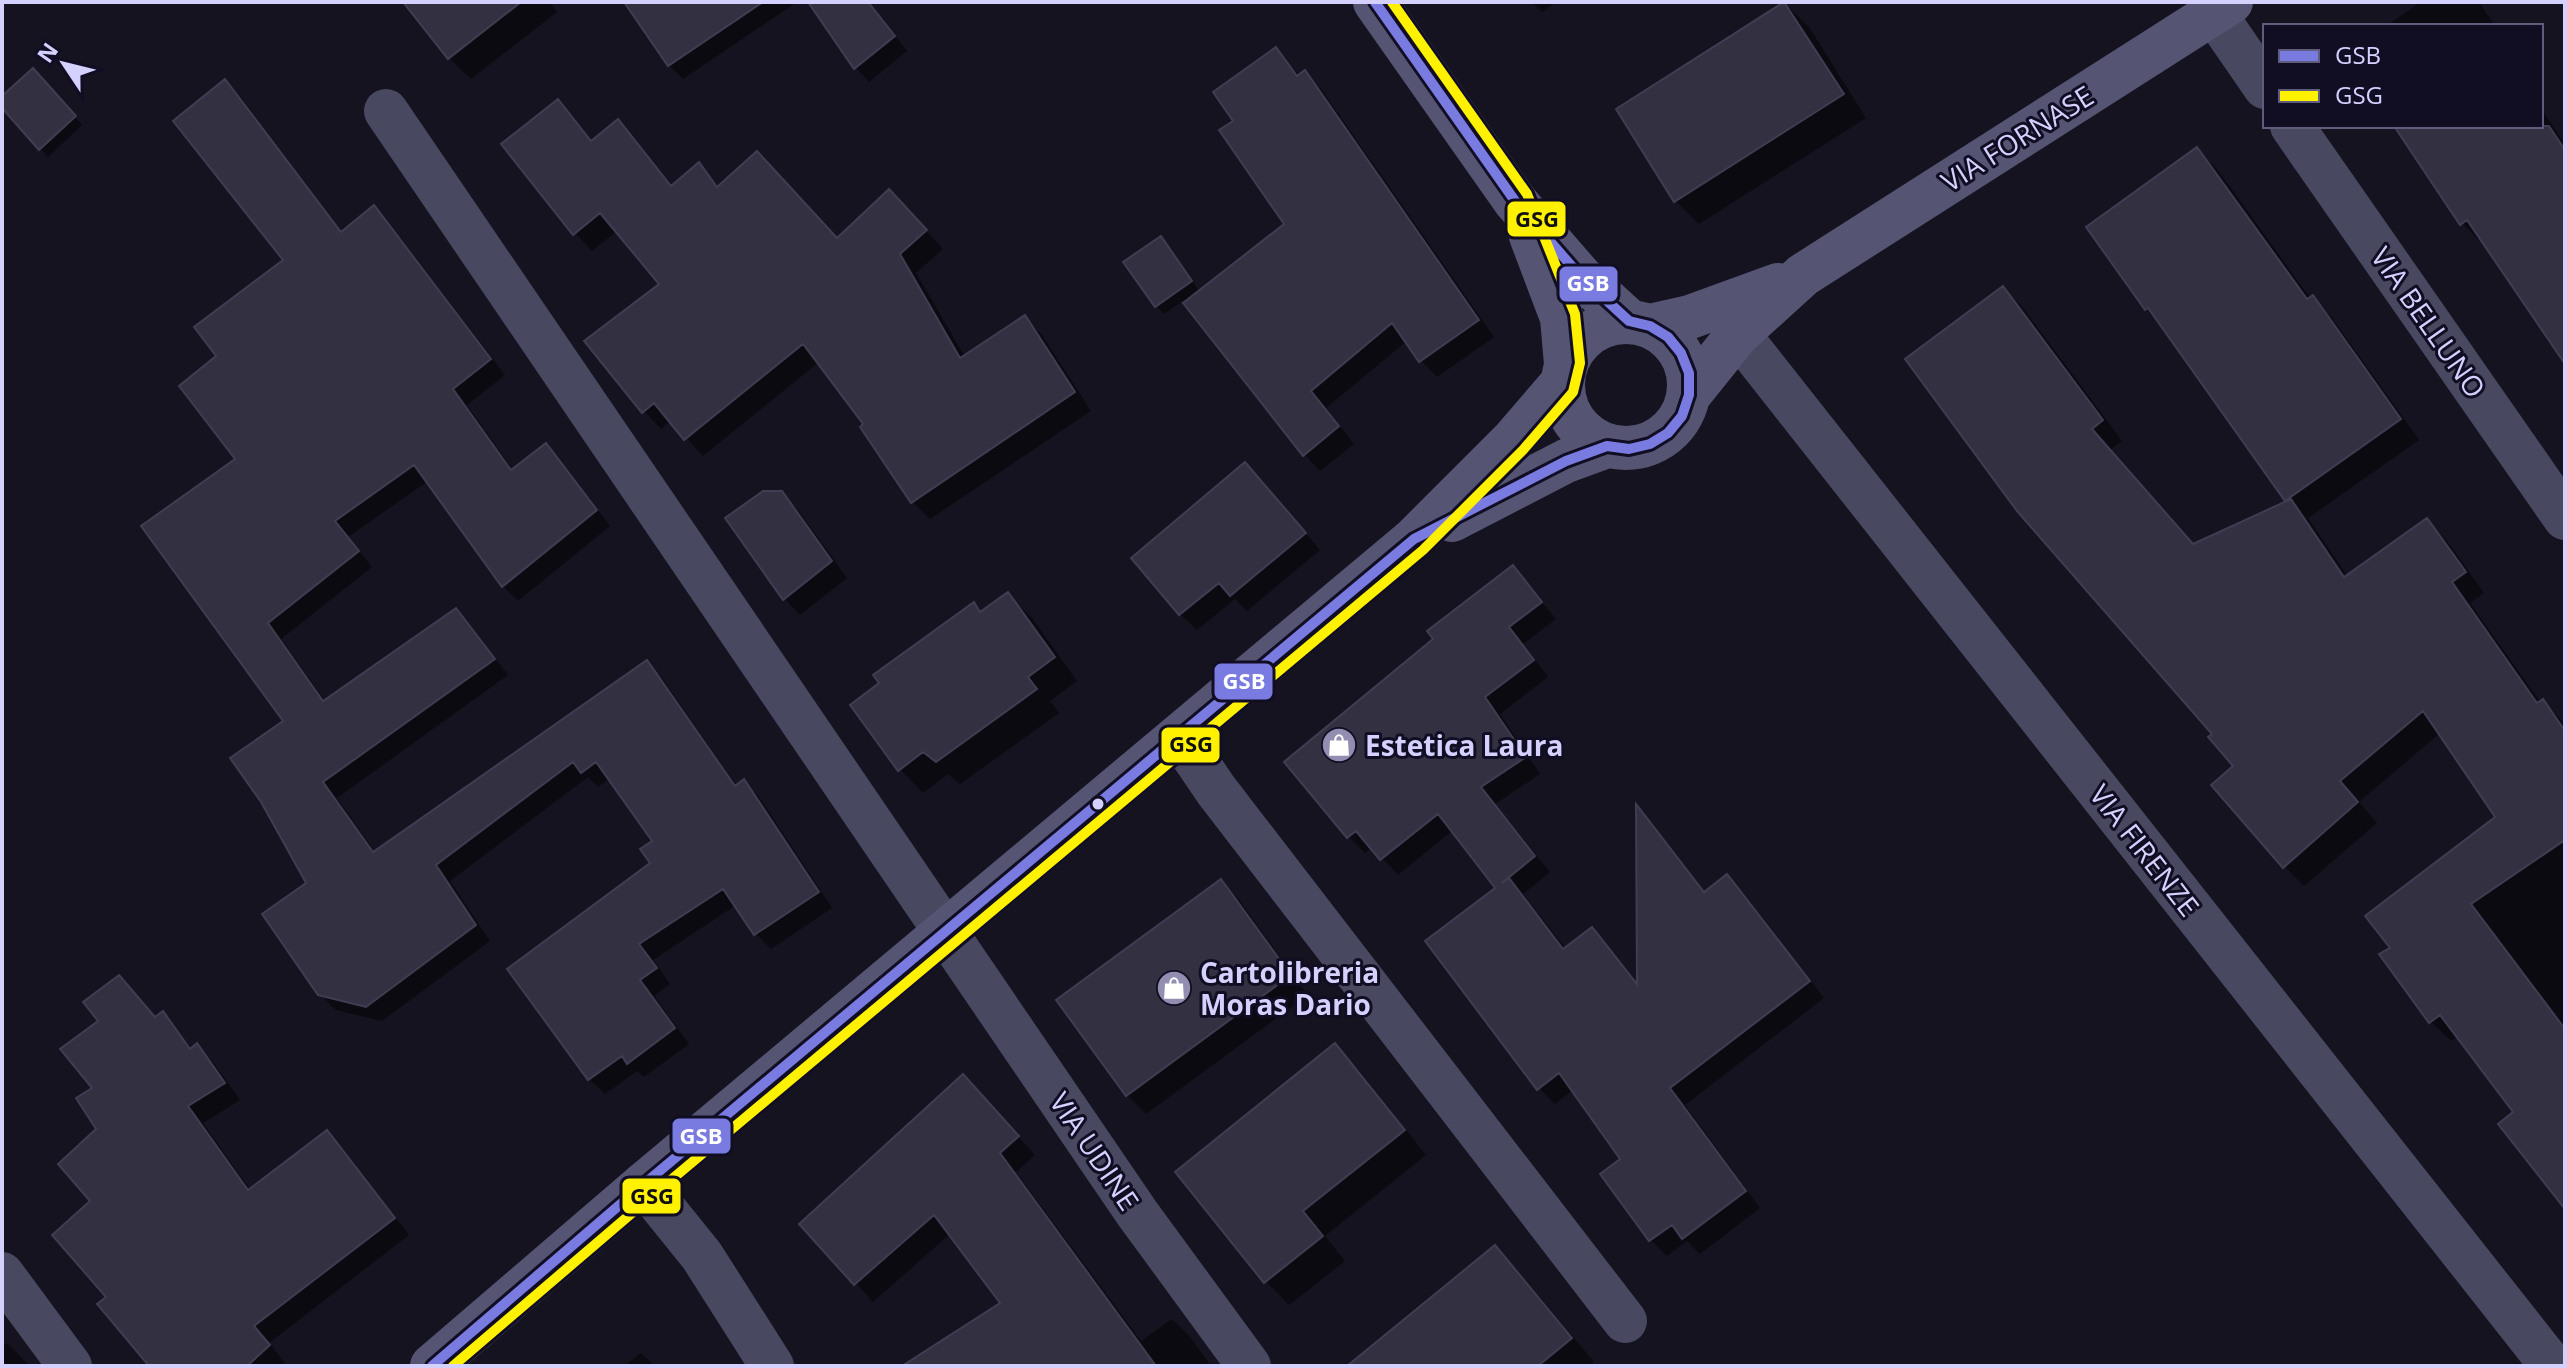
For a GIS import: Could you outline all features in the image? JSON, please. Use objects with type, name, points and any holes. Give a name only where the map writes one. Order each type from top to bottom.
[{"type":"street","points":[[1375,2],[1515,201],[1581,277],[1640,324],[1668,337],[1681,353],[1689,373],[1689,395]]},
{"type":"street","points":[[2222,7],[2263,83]]},
{"type":"street","name":"VIA FORNASE","points":[[1414,539],[1566,461],[1607,446],[1629,449],[1650,444],[1668,433],[1682,416],[1689,395],[1738,334],[1803,275],[2222,7]]},
{"type":"street","name":"VIA UDINE","points":[[386,111],[1137,1213],[1249,1366]]},
{"type":"street","name":"VIA BELLUNO","points":[[2293,128],[2565,518]]},
{"type":"street","points":[[1515,201],[1562,318],[1565,403],[1573,421],[1588,436],[1607,446]]},
{"type":"street","name":"VIA FORNASE","points":[[432,1366],[644,1184],[1414,539],[1513,440],[1564,374],[1575,347],[1589,333],[1608,324],[1640,324],[1690,317],[1803,275]]},
{"type":"street","name":"VIA FIRENZE","points":[[1738,334],[2552,1366]]},
{"type":"street","points":[[1180,737],[1216,790],[1625,1321]]},
{"type":"street","points":[[644,1184],[702,1256],[772,1366]]},
{"type":"street","points":[[2,1274],[70,1366]]},
{"type":"building","points":[[403,2],[521,2],[448,59]]},
{"type":"building","points":[[624,2],[763,2],[668,66]]},
{"type":"building","points":[[808,2],[868,2],[895,36],[854,69]]},
{"type":"building","points":[[1784,2],[1844,94],[1674,202],[1616,109]]},
{"type":"building","points":[[1276,47],[1297,76],[1305,70],[1479,320],[1419,362],[1392,323],[1311,391],[1339,426],[1303,456],[1183,303],[1284,224],[1219,130],[1233,121],[1213,92]]},
{"type":"building","points":[[33,68],[76,116],[39,150],[2,108],[2,96]]},
{"type":"building","points":[[225,79],[341,232],[374,205],[491,359],[453,389],[511,470],[546,443],[597,510],[502,587],[414,465],[335,521],[359,551],[268,623],[323,701],[456,608],[495,659],[323,782],[373,852],[647,660],[735,786],[744,779],[819,892],[754,935],[723,889],[639,944],[657,968],[640,980],[675,1028],[627,1064],[622,1056],[588,1080],[507,969],[650,863],[640,849],[652,841],[596,762],[581,773],[573,762],[436,865],[476,925],[366,1007],[318,995],[262,914],[306,883],[261,802],[230,758],[283,721],[141,526],[235,459],[179,386],[216,356],[194,327],[283,260],[173,121]]},
{"type":"building","points":[[558,99],[591,141],[618,119],[671,186],[699,162],[717,187],[757,151],[837,238],[889,189],[927,230],[900,254],[960,358],[1025,315],[1075,392],[911,503],[860,427],[863,424],[803,344],[684,440],[654,403],[642,413],[584,341],[659,284],[600,213],[573,235],[501,144]]},
{"type":"building","points":[[2549,126],[2565,150],[2565,364],[2467,220],[2460,225],[2395,128]]},
{"type":"building","points":[[2197,147],[2307,299],[2313,295],[2401,419],[2285,501],[2148,308],[2145,310],[2086,227]]},
{"type":"building","points":[[1161,236],[1192,281],[1155,307],[1123,262]]},
{"type":"building","points":[[2003,286],[2103,420],[2092,429],[2193,544],[2291,499],[2344,577],[2427,518],[2466,572],[2452,582],[2537,703],[2543,699],[2565,731],[2565,840],[2471,904],[2565,1029],[2565,1209],[2498,1124],[2513,1112],[2440,1015],[2429,1023],[2379,954],[2390,948],[2365,916],[2495,817],[2423,711],[2340,781],[2358,802],[2283,868],[2211,785],[2233,766],[2208,737],[2212,734],[2017,511],[1905,359]]},
{"type":"building","points":[[1245,462],[1306,533],[1230,596],[1219,583],[1179,615],[1131,558]]},
{"type":"building","points":[[763,491],[782,491],[832,561],[783,600],[725,518]]},
{"type":"building","points":[[1513,565],[1542,602],[1509,627],[1534,660],[1485,697],[1526,757],[1481,787],[1535,856],[1502,883],[1509,878],[1563,949],[1592,927],[1637,984],[1636,804],[1704,892],[1727,874],[1810,981],[1670,1088],[1746,1191],[1682,1239],[1672,1225],[1649,1241],[1600,1174],[1620,1159],[1559,1073],[1537,1090],[1425,941],[1495,888],[1438,814],[1380,860],[1356,831],[1347,838],[1284,762],[1433,639],[1427,631]]},
{"type":"building","points":[[1008,592],[1055,657],[1028,677],[1037,689],[936,762],[923,752],[898,771],[850,705],[879,683],[873,675],[974,602],[980,612]]},
{"type":"building","name":"Cartolibreria Moras Dario","points":[[1221,879],[1291,975],[1126,1096],[1056,1000]]},
{"type":"building","points":[[119,975],[155,1017],[163,1011],[190,1049],[197,1043],[225,1083],[188,1106],[248,1190],[327,1130],[395,1218],[254,1326],[270,1345],[247,1366],[149,1366],[97,1304],[106,1297],[52,1235],[90,1201],[58,1164],[96,1129],[76,1098],[92,1088],[60,1049],[98,1021],[83,1002]]},
{"type":"building","points":[[1335,1043],[1405,1130],[1303,1211],[1323,1236],[1264,1283],[1175,1172]]},
{"type":"building","points":[[963,1074],[1019,1136],[1000,1153],[1156,1366],[902,1366],[1000,1303],[934,1215],[854,1285],[799,1224]]},
{"type":"building","points":[[1495,1245],[1572,1338],[1538,1366],[1347,1366]]},
{"type":"transit line","name":"GSB","points":[[432,1366],[644,1184],[1414,539],[1566,461],[1607,446],[1629,449],[1650,444],[1668,433],[1682,416],[1689,395],[1689,373],[1681,353],[1668,337],[1650,326],[1629,321],[1581,277],[1515,201],[1375,2]]},
{"type":"transit line","name":"GSG","points":[[453,1366],[1423,550],[1523,450],[1573,392],[1580,363],[1575,314],[1527,194],[1392,2]]},
{"type":"place","name":"Estetica Laura","points":[[1339,745]]},
{"type":"place","name":"Cartolibreria Moras Dario","points":[[1174,988]]}]
